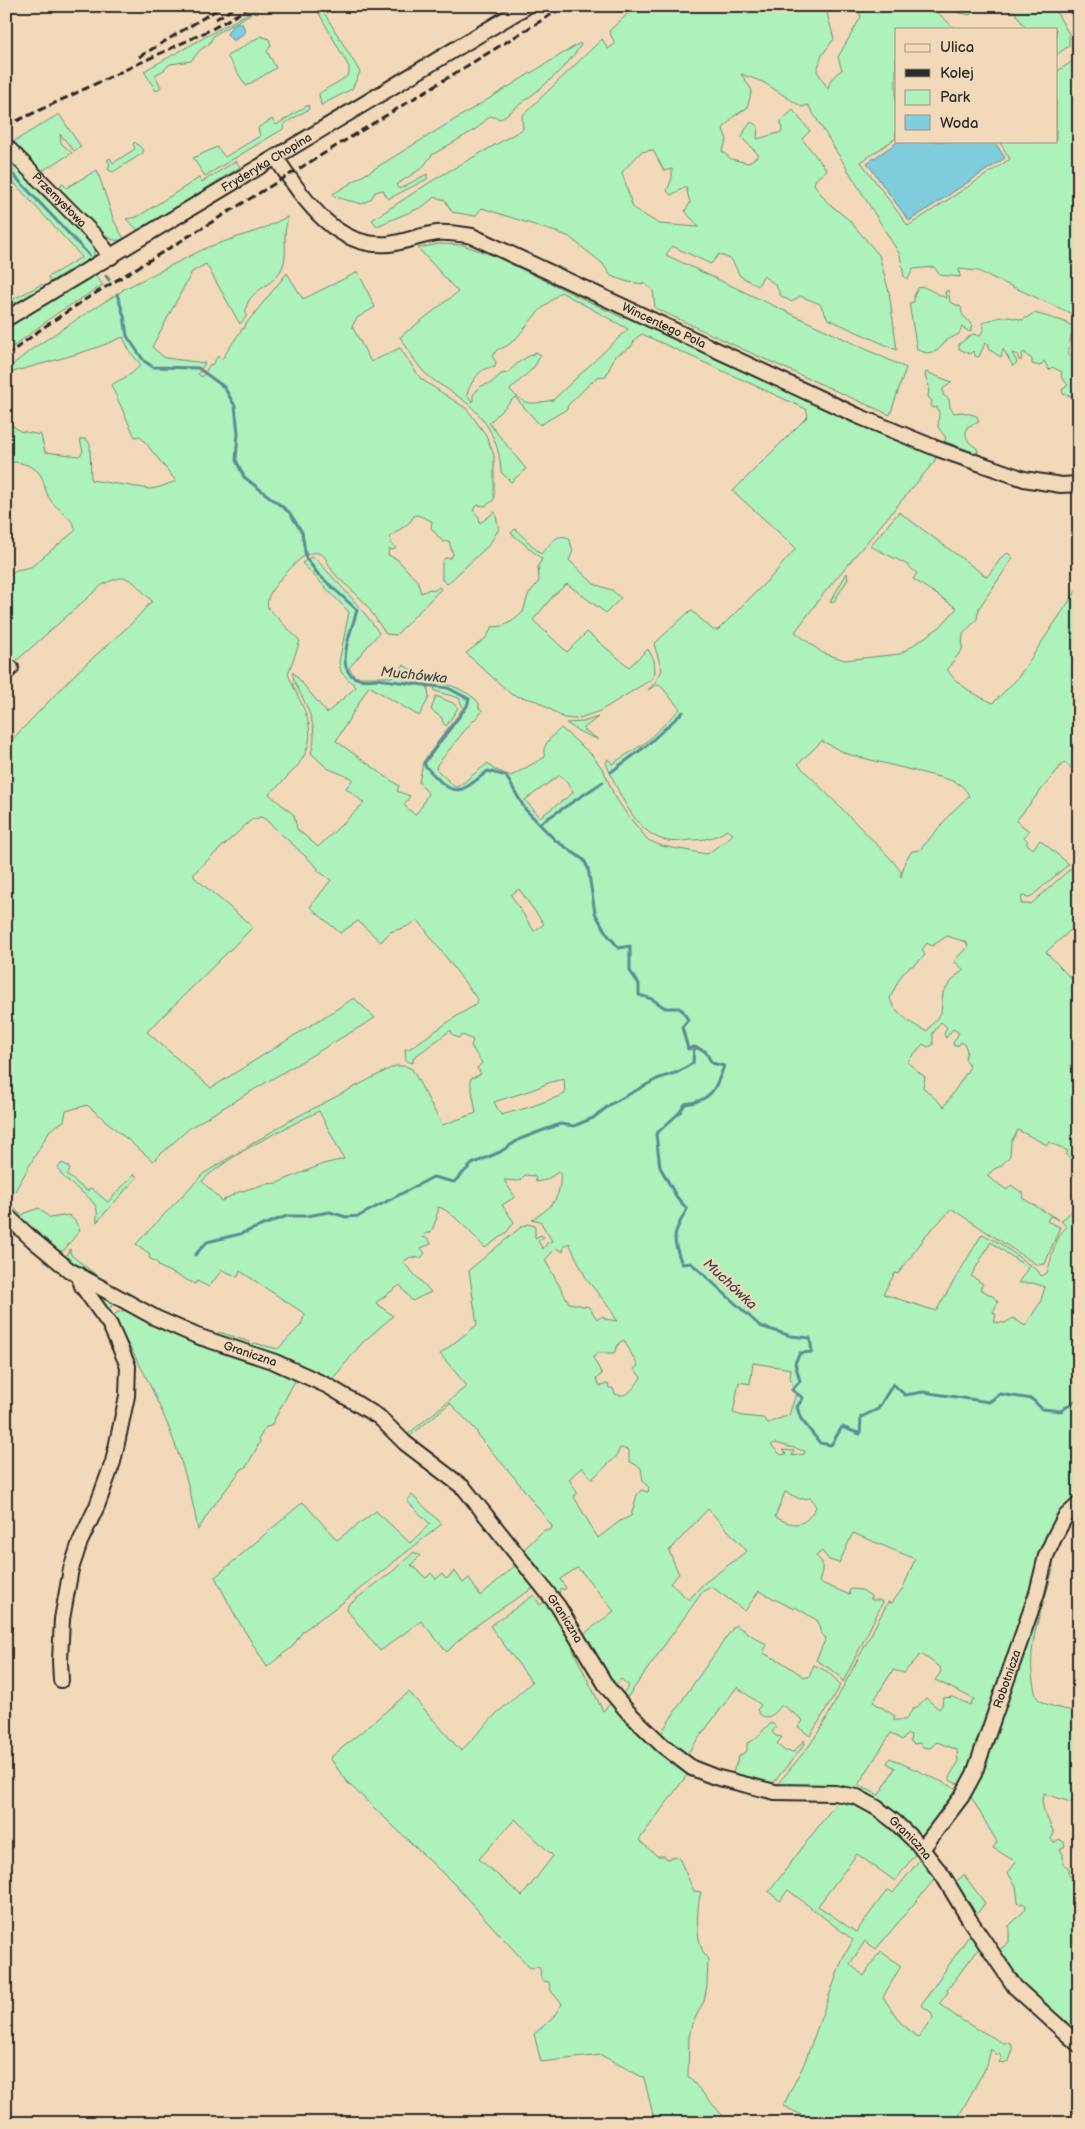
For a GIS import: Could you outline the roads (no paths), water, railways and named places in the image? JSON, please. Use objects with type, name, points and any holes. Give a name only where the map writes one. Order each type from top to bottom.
[{"type":"street","name":"Fryderyka Chopina","points":[[6,320],[527,6]]},
{"type":"street","name":"Przemysłowa","points":[[6,146],[95,236],[111,257]]},
{"type":"street","name":"Wincentego Pola","points":[[276,158],[312,207],[334,228],[346,236],[375,244],[390,244],[438,233],[472,236],[858,416],[930,446],[973,463],[1024,479],[1061,485],[1079,484]]},
{"type":"street","name":"Graniczna","points":[[6,1215],[33,1240],[78,1274],[156,1318],[197,1336],[275,1362],[328,1386],[379,1417],[405,1443],[464,1488],[558,1606],[607,1686],[628,1712],[662,1746],[692,1768],[716,1777],[775,1792],[835,1792],[857,1797],[895,1822],[922,1849],[943,1876],[969,1919],[1015,1987],[1079,2045]]},
{"type":"street","points":[[61,1680],[62,1619],[71,1569],[113,1462],[127,1396],[128,1366],[110,1325],[82,1286],[78,1274]]},
{"type":"street","name":"Robotnicza","points":[[922,1849],[962,1796],[974,1774],[1037,1593],[1046,1556],[1054,1536],[1065,1517],[1079,1504]]},
{"type":"water","points":[[242,23],[245,31],[233,41],[227,34],[232,26]]},
{"type":"water","points":[[898,142],[995,142],[1005,158],[909,221],[867,163]]},
{"type":"waterway","points":[[6,167],[89,255]]},
{"type":"waterway","points":[[106,276],[109,280]]},
{"type":"waterway","name":"Muchówka","points":[[117,294],[124,316],[127,336],[144,361],[153,367],[198,368],[224,387],[235,406],[238,433],[236,460],[244,477],[289,512],[302,532],[306,558],[318,574],[357,610],[345,657],[346,667],[351,675],[361,679],[376,679],[448,688],[469,699],[467,706],[424,764],[441,782],[454,790],[465,788],[488,771],[506,776],[525,809],[555,840],[584,860],[588,868],[595,913],[607,934],[619,948],[630,946],[630,971],[639,984],[639,995],[652,999],[665,1008],[679,1008],[683,1011],[688,1020],[682,1027],[688,1049],[694,1047],[705,1051],[712,1063],[724,1066],[715,1087],[707,1097],[685,1104],[680,1112],[656,1134],[660,1167],[676,1196],[687,1209],[676,1230],[676,1247],[682,1264],[691,1263],[760,1326],[791,1336],[810,1338],[812,1352],[800,1353],[795,1363],[800,1381],[792,1390],[803,1398],[797,1407],[801,1419],[820,1443],[831,1445],[842,1427],[860,1434],[861,1417],[878,1409],[893,1384],[905,1395],[923,1392],[989,1402],[1000,1394],[1032,1399],[1042,1409],[1061,1411],[1079,1398]]},
{"type":"waterway","points":[[611,772],[646,746],[683,712]]},
{"type":"waterway","points":[[539,824],[603,782]]},
{"type":"waterway","points":[[195,1255],[207,1242],[240,1234],[287,1216],[307,1216],[330,1212],[346,1217],[359,1216],[433,1177],[454,1182],[472,1164],[500,1152],[520,1139],[560,1124],[574,1126],[593,1118],[611,1104],[657,1079],[678,1072],[693,1063],[694,1047]]},
{"type":"railway","points":[[139,57],[223,6]]},
{"type":"railway","points":[[216,19],[237,6]]},
{"type":"railway","points":[[6,126],[212,29],[252,6]]},
{"type":"railway","points":[[6,356],[44,327],[86,299],[565,6]]}]
